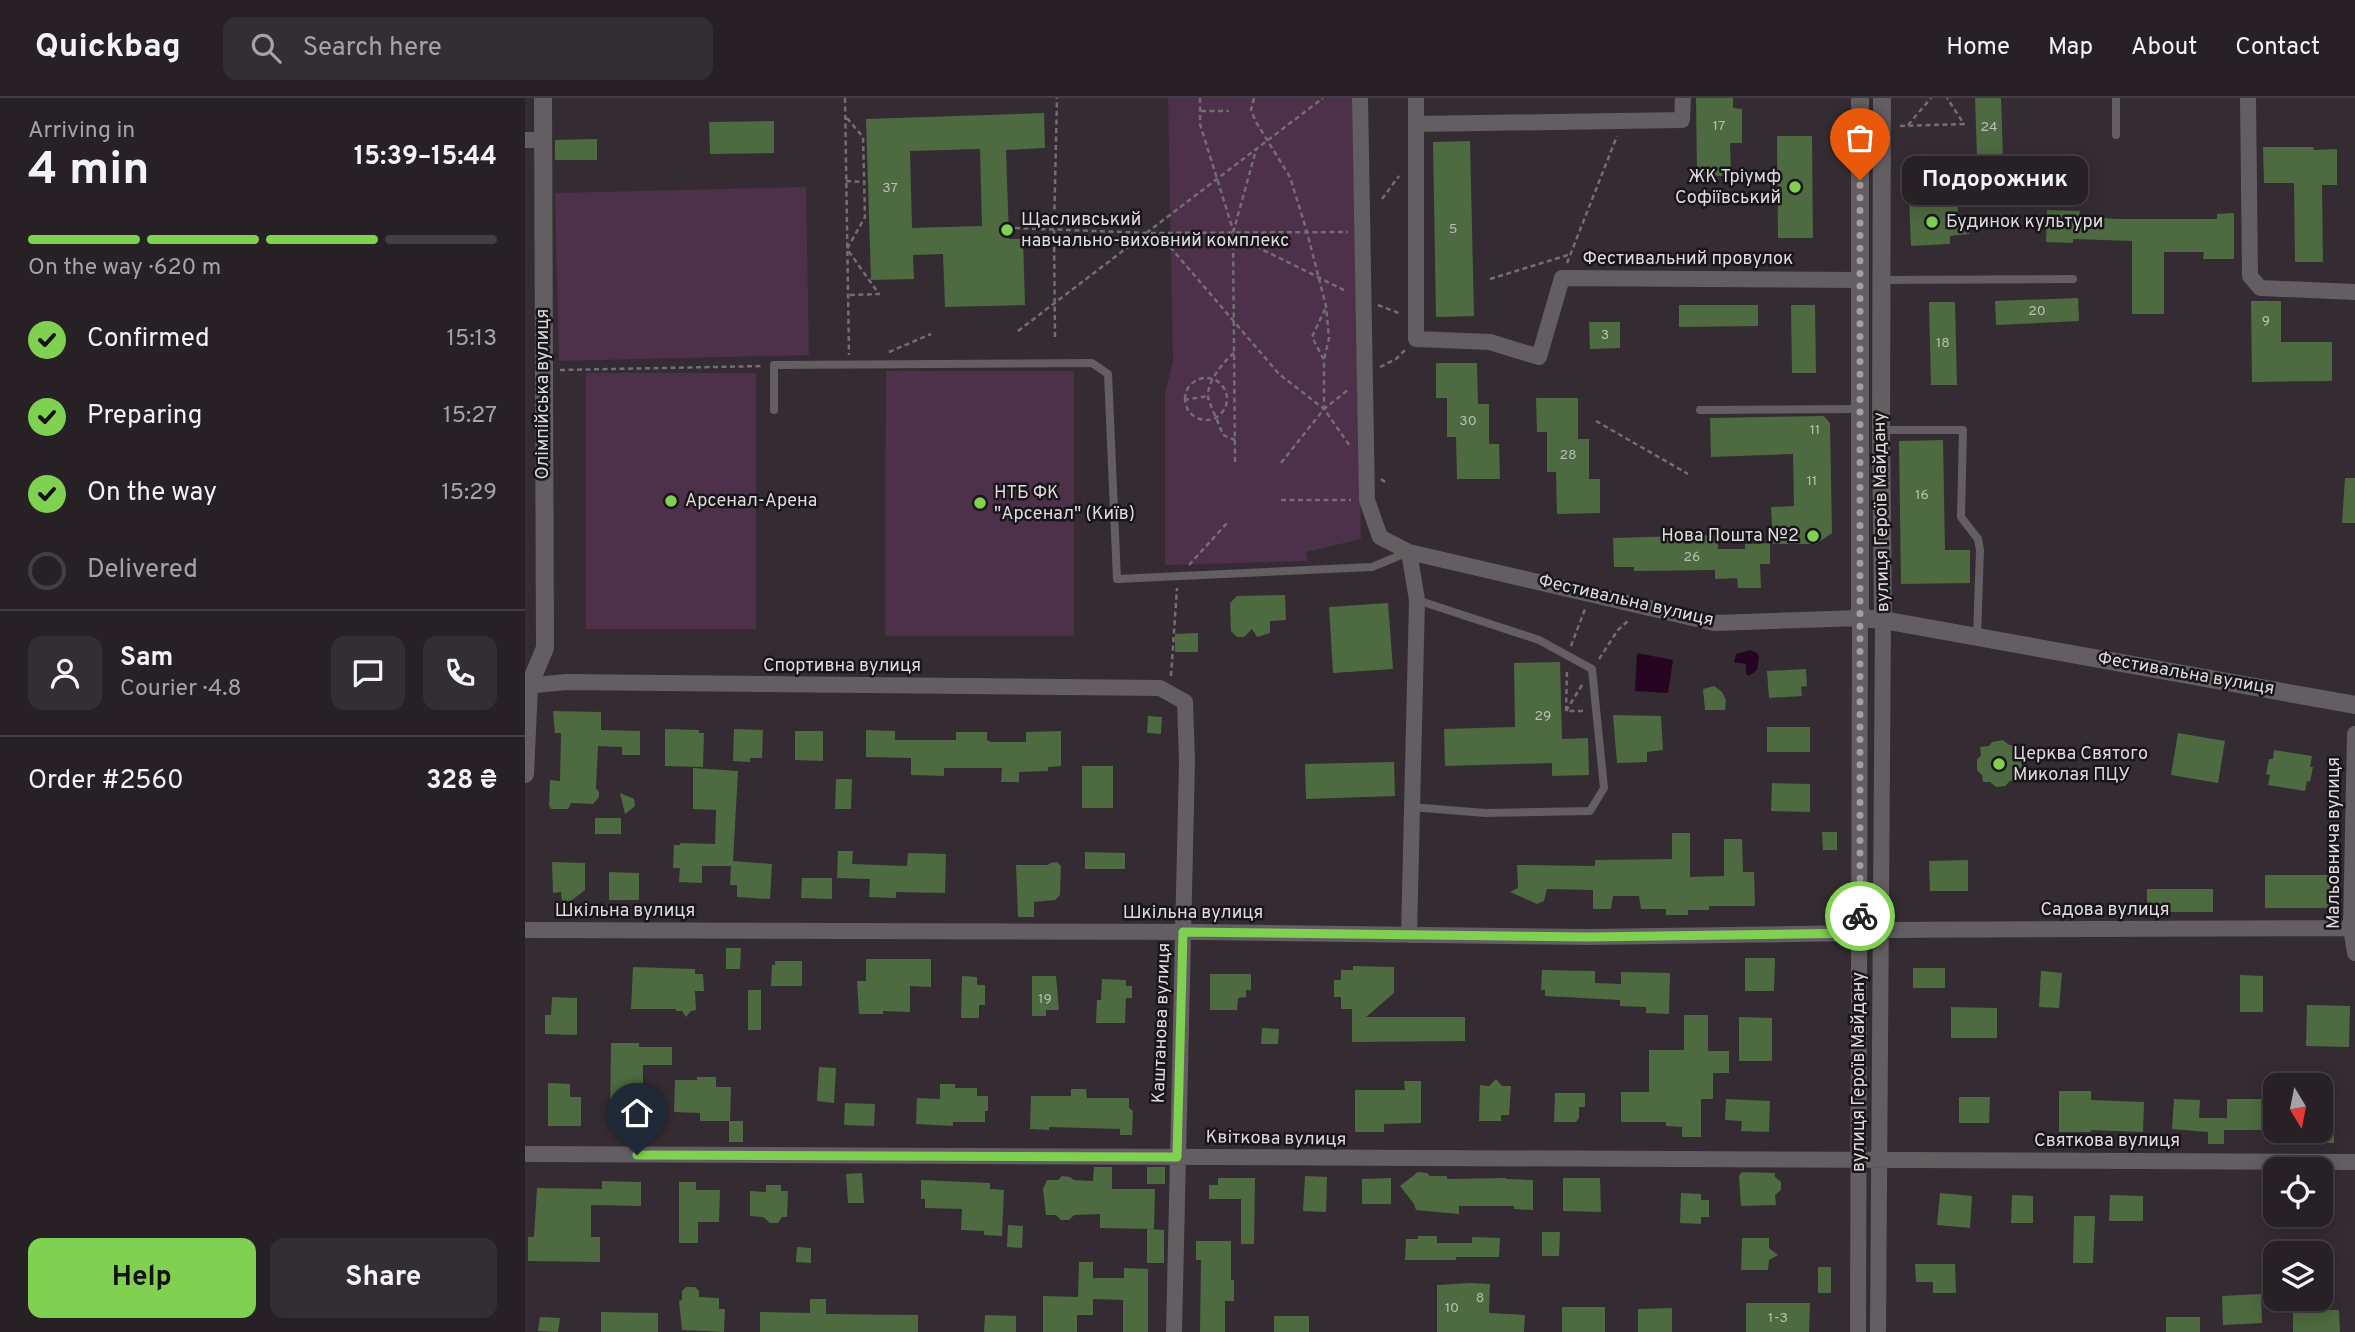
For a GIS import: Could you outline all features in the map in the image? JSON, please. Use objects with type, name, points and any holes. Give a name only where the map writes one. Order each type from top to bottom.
[{"type":"street","name":"Олімпійська вулиця","points":[[527,686],[545,648],[543,371],[534,140],[543,98]]},
{"type":"street","name":"Фестивальна вулиця","points":[[1360,98],[1367,500],[1380,537],[1409,552],[1714,623],[1860,618],[1883,620],[2355,705]]},
{"type":"street","points":[[1416,98],[1416,333]]},
{"type":"street","points":[[1416,124],[1623,123],[1682,120],[1683,98]]},
{"type":"street","name":"вулиця Героїв Майдану","points":[[1858,1332],[1860,98]]},
{"type":"street","name":"вулиця Героїв Майдану","points":[[1878,1332],[1883,620],[1882,98]]},
{"type":"street","points":[[2248,98],[2250,276],[2260,288],[2355,292]]},
{"type":"street","name":"Фестивальний провулок","points":[[1416,333],[1490,342],[1539,357],[1562,278],[1861,280]]},
{"type":"street","points":[[1409,552],[1417,600],[1409,935]]},
{"type":"street","name":"Спортивна вулиця","points":[[527,686],[580,682],[1165,690]]},
{"type":"street","points":[[525,774],[527,686]]},
{"type":"street","name":"Каштанова вулиця","points":[[1165,690],[1185,702],[1187,761],[1174,1332]]},
{"type":"street","name":"Мальовнича вулиця","points":[[2355,734],[2351,928],[2355,953]]},
{"type":"street","name":"Садова вулиця","points":[[1860,933],[1880,930],[2351,928]]},
{"type":"street","name":"Шкільна вулиця","points":[[525,930],[1183,932],[1589,937],[1860,933]]},
{"type":"street","name":"Квіткова вулиця","points":[[525,1154],[1859,1160]]},
{"type":"street","name":"Святкова вулиця","points":[[1859,1160],[2355,1162]]},
{"type":"lane","points":[[2116,98],[2116,135]]},
{"type":"lane","points":[[1881,280],[2073,279]]},
{"type":"lane","points":[[773,410],[774,365],[1092,363],[1108,374],[1117,579],[1372,567],[1409,552]]},
{"type":"lane","points":[[1700,410],[1861,409]]},
{"type":"lane","points":[[1881,430],[1963,430],[1961,517],[1978,539],[1980,550],[1977,637]]},
{"type":"lane","points":[[1411,807],[1485,813],[1590,811],[1604,788],[1592,669],[1539,640],[1417,600]]},
{"type":"path","points":[[845,98],[849,365]]},
{"type":"path","points":[[1055,337],[1057,98]]},
{"type":"path","points":[[1200,98],[1200,124],[1233,234],[1235,462]]},
{"type":"path","points":[[1254,98],[1251,110],[1256,122],[1290,177],[1326,306],[1329,338],[1324,360],[1324,409]]},
{"type":"path","points":[[1018,331],[1323,98]]},
{"type":"path","points":[[1908,126],[1931,98]]},
{"type":"path","points":[[1895,126],[1964,124],[1947,98]]},
{"type":"path","points":[[1200,111],[1229,111]]},
{"type":"path","points":[[845,116],[863,137],[865,217],[847,249]]},
{"type":"path","points":[[1562,278],[1623,123]]},
{"type":"path","points":[[1233,234],[1257,149]]},
{"type":"path","points":[[846,181],[864,182]]},
{"type":"path","points":[[1015,228],[1233,234],[1363,232]]},
{"type":"path","points":[[1158,233],[1279,374],[1324,409],[1353,451],[1388,484]]},
{"type":"path","points":[[1233,234],[1364,300],[1400,313],[1416,333],[1396,359],[1366,375],[1324,409],[1281,463]]},
{"type":"path","points":[[847,249],[879,294],[848,295]]},
{"type":"path","points":[[1490,279],[1571,254]]},
{"type":"path","points":[[1324,360],[1313,337],[1326,306]]},
{"type":"path","points":[[881,355],[931,334]]},
{"type":"path","points":[[1234,353],[1223,362],[1213,379],[1208,397],[1223,435],[1235,440]]},
{"type":"path","points":[[543,371],[774,365]]},
{"type":"path","points":[[1200,379],[1213,379],[1227,395],[1225,408],[1217,417],[1208,420],[1194,417],[1185,407],[1188,386],[1200,379]]},
{"type":"path","points":[[1184,400],[1208,397]]},
{"type":"path","points":[[1596,421],[1688,474]]},
{"type":"path","points":[[1281,500],[1367,500]]},
{"type":"path","points":[[1165,690],[1178,577],[1227,523]]},
{"type":"shaded area","points":[[1168,98],[1352,98],[1361,539],[1306,552],[1308,561],[1165,565],[1165,392],[1173,362]]},
{"type":"shaded area","points":[[806,187],[809,355],[559,361],[555,193]]},
{"type":"shaded area","name":"НТБ ФК \"Арсенал\" (Київ)","points":[[886,371],[1074,371],[1074,636],[885,636]]},
{"type":"shaded area","name":"Арсенал-Арена","points":[[586,373],[756,373],[756,629],[586,629]]},
{"type":"shaded area","points":[[1750,650],[1759,657],[1757,670],[1749,676],[1746,674],[1746,664],[1734,662],[1736,654]]},
{"type":"shaded area","points":[[1637,653],[1673,660],[1668,693],[1635,691]]},
{"type":"building","points":[[1696,98],[1733,98],[1733,108],[1742,109],[1742,143],[1730,143],[1731,176],[1697,176]]},
{"type":"building","points":[[1975,98],[2001,98],[2003,157],[1977,157]]},
{"type":"building","points":[[1044,113],[1045,148],[1006,150],[1009,239],[1023,239],[1025,305],[945,307],[943,254],[913,255],[914,279],[871,280],[866,119]],"holes":[[[980,149],[982,226],[912,228],[910,151]]]},
{"type":"building","points":[[774,121],[774,153],[710,154],[709,122]]},
{"type":"building","name":"ЖК Тріумф Софіївський","points":[[1777,136],[1812,136],[1813,238],[1778,238]]},
{"type":"building","points":[[597,139],[597,160],[555,160],[555,140]]},
{"type":"building","points":[[1470,141],[1474,316],[1436,317],[1433,142]]},
{"type":"building","points":[[2263,147],[2337,149],[2337,185],[2322,185],[2323,262],[2295,262],[2294,183],[2264,183]]},
{"type":"building","name":"Будинок культури","points":[[1909,198],[1954,198],[1954,204],[1958,207],[1957,223],[1970,234],[1950,236],[1950,244],[1911,246]]},
{"type":"building","points":[[2047,210],[2080,211],[2079,216],[2116,219],[2217,219],[2217,214],[2234,213],[2234,259],[2203,259],[2204,252],[2164,252],[2164,314],[2132,314],[2132,241],[2073,239],[2073,243],[2046,242]]},
{"type":"building","points":[[2078,298],[2079,321],[1996,325],[1995,301]]},
{"type":"building","points":[[2251,301],[2281,301],[2281,342],[2332,342],[2332,381],[2252,382]]},
{"type":"building","points":[[1929,302],[1955,302],[1957,385],[1931,385]]},
{"type":"building","points":[[1679,305],[1758,305],[1758,326],[1679,327]]},
{"type":"building","points":[[1791,305],[1815,305],[1816,373],[1792,373]]},
{"type":"building","points":[[1589,322],[1620,322],[1620,348],[1590,349]]},
{"type":"building","points":[[1436,363],[1477,363],[1478,404],[1489,404],[1489,444],[1499,444],[1500,479],[1457,479],[1456,437],[1447,437],[1447,398],[1436,398]]},
{"type":"building","points":[[1536,398],[1578,398],[1578,439],[1589,439],[1589,479],[1600,479],[1600,513],[1557,514],[1556,472],[1547,472],[1547,432],[1537,432]]},
{"type":"building","points":[[1824,416],[1830,423],[1832,533],[1816,544],[1773,544],[1771,507],[1794,506],[1793,454],[1711,457],[1710,418]]},
{"type":"building","points":[[1943,440],[1945,550],[1970,550],[1970,583],[1901,584],[1899,441]]},
{"type":"building","points":[[2345,478],[2355,478],[2355,523],[2342,523]]},
{"type":"building","points":[[1717,535],[1718,549],[1745,549],[1745,544],[1770,543],[1770,564],[1760,564],[1761,588],[1738,588],[1737,578],[1715,579],[1715,570],[1634,571],[1634,567],[1614,567],[1613,538]]},
{"type":"building","points":[[1285,595],[1286,620],[1270,621],[1270,633],[1257,637],[1252,629],[1244,637],[1237,637],[1231,631],[1230,603],[1237,596]]},
{"type":"building","points":[[1388,603],[1393,669],[1333,673],[1329,607]]},
{"type":"building","points":[[1198,633],[1198,652],[1175,652],[1175,634]]},
{"type":"building","points":[[1560,662],[1562,739],[1588,738],[1589,775],[1552,776],[1552,763],[1445,766],[1444,729],[1515,727],[1514,663]]},
{"type":"building","points":[[1806,669],[1807,686],[1801,687],[1802,696],[1769,698],[1767,671]]},
{"type":"building","points":[[1714,686],[1722,692],[1726,700],[1725,710],[1705,710],[1703,689]]},
{"type":"building","points":[[553,711],[601,712],[601,730],[640,731],[640,755],[622,755],[622,747],[598,746],[596,788],[599,797],[593,804],[571,803],[568,809],[551,809],[549,806],[550,780],[560,781],[561,733],[555,733]]},
{"type":"building","points":[[1613,715],[1661,716],[1663,750],[1647,752],[1647,762],[1617,763]]},
{"type":"building","points":[[1148,716],[1162,717],[1161,734],[1147,733]]},
{"type":"building","points":[[1767,727],[1810,727],[1810,752],[1767,752]]},
{"type":"building","points":[[665,729],[699,730],[699,733],[704,733],[703,767],[665,766]]},
{"type":"building","points":[[734,729],[763,730],[762,758],[750,758],[750,762],[733,761]]},
{"type":"building","points":[[866,730],[895,731],[895,740],[956,740],[956,732],[987,732],[987,740],[991,742],[1026,742],[1026,732],[1061,731],[1061,766],[1048,767],[1048,771],[1019,772],[1019,782],[1001,782],[1002,768],[944,768],[944,776],[911,775],[911,758],[866,757]]},
{"type":"building","points":[[795,731],[823,731],[823,761],[795,760]]},
{"type":"building","points":[[2178,733],[2225,741],[2218,783],[2171,775]]},
{"type":"building","name":"Церква Святого Миколая ПЦУ","points":[[2003,740],[2009,745],[2016,745],[2017,753],[2022,758],[2022,767],[2017,773],[2017,780],[1996,787],[1990,782],[1983,782],[1982,775],[1977,770],[1977,760],[1981,755],[1980,747]]},
{"type":"building","points":[[2274,750],[2312,756],[2310,782],[2307,781],[2305,791],[2268,785],[2270,775],[2266,774]]},
{"type":"building","points":[[1394,762],[1395,796],[1306,799],[1305,764]]},
{"type":"building","points":[[1082,766],[1113,766],[1113,808],[1082,808]]},
{"type":"building","points":[[693,768],[738,771],[733,861],[772,864],[770,899],[737,897],[737,885],[730,885],[731,866],[702,866],[702,883],[679,882],[680,868],[673,868],[674,845],[715,844],[716,810],[693,809]]},
{"type":"building","points":[[836,779],[852,779],[851,809],[835,809]]},
{"type":"building","points":[[1772,783],[1810,784],[1810,812],[1771,811]]},
{"type":"building","points":[[620,793],[634,799],[635,806],[625,814]]},
{"type":"building","points":[[595,818],[621,818],[621,834],[595,834]]},
{"type":"building","points":[[1822,832],[1837,832],[1837,850],[1823,850]]},
{"type":"building","points":[[1672,833],[1690,833],[1690,877],[1724,876],[1724,839],[1742,839],[1743,872],[1754,872],[1755,906],[1709,906],[1709,910],[1688,910],[1688,915],[1666,915],[1666,909],[1641,909],[1639,896],[1613,896],[1611,909],[1593,909],[1593,890],[1547,889],[1544,901],[1537,904],[1510,892],[1518,888],[1517,865],[1595,866],[1595,860],[1672,859]]},
{"type":"building","points":[[838,851],[853,851],[852,864],[907,866],[908,853],[946,854],[945,893],[896,892],[896,898],[869,897],[870,879],[837,878]]},
{"type":"building","points":[[1085,852],[1125,853],[1125,869],[1085,869]]},
{"type":"building","points":[[1968,860],[1968,891],[1930,891],[1929,861]]},
{"type":"building","points":[[552,862],[585,863],[585,890],[571,901],[562,901],[561,892],[553,893]]},
{"type":"building","points":[[1057,862],[1061,866],[1060,895],[1055,900],[1034,902],[1034,917],[1018,917],[1016,865],[1048,865]]},
{"type":"building","points":[[609,872],[639,873],[639,900],[609,900]]},
{"type":"building","points":[[2265,875],[2330,875],[2330,908],[2265,908]]},
{"type":"building","points":[[802,878],[832,878],[832,899],[801,898]]},
{"type":"building","points":[[2147,889],[2213,889],[2213,912],[2147,912]]},
{"type":"building","points":[[726,948],[741,948],[740,969],[726,969]]},
{"type":"building","points":[[1745,958],[1775,958],[1774,991],[1745,991]]},
{"type":"building","points":[[866,959],[931,959],[931,987],[910,986],[910,1012],[859,1014],[857,981],[866,981]]},
{"type":"building","points":[[775,961],[802,961],[802,986],[771,986],[772,965],[775,965]]},
{"type":"building","points":[[1353,966],[1394,967],[1394,993],[1366,1017],[1465,1017],[1465,1041],[1352,1042],[1352,1009],[1341,1009],[1341,997],[1334,997],[1334,980],[1341,980],[1341,970],[1353,970]]},
{"type":"building","points":[[633,967],[695,969],[695,974],[703,974],[704,991],[695,991],[696,1010],[686,1017],[682,1011],[676,1009],[631,1009]]},
{"type":"building","points":[[1913,968],[1945,968],[1945,988],[1913,988]]},
{"type":"building","points":[[1542,970],[1595,971],[1595,983],[1621,984],[1621,972],[1670,973],[1669,1014],[1646,1013],[1646,1007],[1620,1006],[1620,1000],[1545,996],[1545,990],[1541,990]]},
{"type":"building","points":[[2041,971],[2062,973],[2059,1008],[2039,1007]]},
{"type":"building","points":[[1210,974],[1251,974],[1251,990],[1246,990],[1246,997],[1238,998],[1237,1010],[1210,1010]]},
{"type":"building","points":[[2240,975],[2263,976],[2263,1012],[2240,1012]]},
{"type":"building","points":[[962,976],[977,977],[977,985],[985,985],[985,1005],[979,1005],[979,1018],[961,1018]]},
{"type":"building","points":[[1032,976],[1056,976],[1059,1010],[1046,1010],[1046,1016],[1032,1016]]},
{"type":"building","points":[[1102,979],[1126,980],[1126,986],[1132,986],[1132,998],[1126,998],[1125,1023],[1096,1023],[1097,1000],[1101,1000]]},
{"type":"building","points":[[748,990],[761,990],[761,1030],[748,1030]]},
{"type":"building","points":[[552,997],[577,998],[577,1035],[545,1034],[545,1015],[551,1015]]},
{"type":"building","points":[[2307,1005],[2350,1006],[2349,1047],[2306,1046]]},
{"type":"building","points":[[1951,1007],[1997,1008],[1997,1038],[1951,1038]]},
{"type":"building","points":[[1684,1015],[1708,1015],[1708,1051],[1729,1051],[1729,1073],[1713,1073],[1713,1099],[1701,1099],[1701,1137],[1682,1137],[1682,1127],[1666,1126],[1666,1122],[1621,1122],[1621,1092],[1649,1092],[1649,1050],[1684,1050]]},
{"type":"building","points":[[1739,1017],[1772,1018],[1772,1061],[1739,1061]]},
{"type":"building","points":[[1262,1028],[1279,1029],[1278,1044],[1261,1044]]},
{"type":"building","points":[[611,1043],[639,1043],[639,1047],[672,1047],[672,1065],[643,1065],[643,1106],[639,1106],[639,1123],[615,1122],[610,1118]]},
{"type":"building","points":[[819,1067],[836,1068],[834,1103],[817,1101]]},
{"type":"building","points":[[697,1077],[716,1077],[716,1087],[731,1087],[730,1121],[700,1121],[700,1113],[674,1112],[675,1080],[697,1080]]},
{"type":"building","points":[[1496,1079],[1502,1086],[1511,1086],[1509,1115],[1501,1115],[1501,1121],[1479,1121],[1480,1085],[1489,1086]]},
{"type":"building","points":[[1404,1081],[1421,1081],[1421,1123],[1384,1124],[1384,1132],[1355,1132],[1355,1090],[1405,1090]]},
{"type":"building","points":[[548,1083],[570,1084],[570,1097],[581,1097],[581,1126],[548,1126]]},
{"type":"building","points":[[940,1084],[955,1084],[955,1088],[977,1088],[977,1096],[988,1096],[985,1122],[953,1122],[953,1126],[916,1124],[917,1098],[940,1099]]},
{"type":"building","points":[[1071,1089],[1086,1089],[1087,1098],[1129,1098],[1129,1108],[1133,1111],[1132,1135],[1120,1135],[1120,1129],[1030,1129],[1031,1096],[1071,1096]]},
{"type":"building","points":[[2059,1091],[2091,1091],[2091,1100],[2144,1102],[2143,1132],[2059,1132]]},
{"type":"building","points":[[1555,1093],[1585,1093],[1585,1107],[1579,1107],[1579,1118],[1576,1122],[1554,1122]]},
{"type":"building","points":[[1959,1097],[1990,1097],[1989,1123],[1959,1123]]},
{"type":"building","points":[[1726,1099],[1770,1101],[1769,1132],[1741,1131],[1742,1121],[1725,1120]]},
{"type":"building","points":[[2174,1099],[2200,1100],[2199,1118],[2227,1118],[2227,1099],[2261,1099],[2261,1130],[2224,1130],[2224,1144],[2208,1144],[2208,1132],[2172,1129]]},
{"type":"building","points":[[845,1103],[875,1104],[874,1126],[844,1125]]},
{"type":"building","points":[[729,1121],[743,1121],[743,1142],[729,1142]]},
{"type":"building","points":[[1094,1167],[1112,1167],[1112,1189],[1155,1189],[1154,1229],[1100,1228],[1100,1214],[1074,1215],[1069,1220],[1061,1220],[1056,1215],[1046,1215],[1043,1189],[1047,1180],[1058,1180],[1062,1176],[1093,1181]]},
{"type":"building","points":[[1147,1167],[1165,1167],[1165,1184],[1147,1184]]},
{"type":"building","points":[[1418,1172],[1430,1176],[1447,1176],[1447,1179],[1533,1180],[1533,1210],[1514,1209],[1514,1206],[1459,1206],[1459,1214],[1416,1210],[1400,1186]]},
{"type":"building","points":[[1742,1172],[1775,1173],[1775,1177],[1781,1182],[1781,1190],[1775,1195],[1776,1205],[1741,1206],[1739,1176]]},
{"type":"building","points":[[862,1173],[864,1203],[848,1203],[846,1174]]},
{"type":"building","points":[[1305,1176],[1327,1177],[1326,1212],[1303,1211]]},
{"type":"building","points":[[1218,1178],[1255,1178],[1254,1244],[1241,1244],[1241,1199],[1209,1199],[1209,1185],[1218,1185]]},
{"type":"building","points":[[1391,1178],[1391,1204],[1362,1204],[1362,1179]]},
{"type":"building","points":[[1563,1178],[1600,1178],[1601,1212],[1563,1211]]},
{"type":"building","points":[[921,1180],[990,1183],[990,1189],[1004,1190],[1002,1236],[984,1235],[984,1231],[961,1230],[962,1209],[925,1208],[925,1199],[921,1199]]},
{"type":"building","points":[[602,1181],[641,1182],[641,1206],[591,1205],[591,1237],[600,1237],[600,1262],[528,1261],[528,1237],[534,1237],[537,1188],[602,1189]]},
{"type":"building","points":[[679,1182],[696,1182],[696,1190],[720,1190],[719,1222],[698,1222],[698,1243],[679,1243]]},
{"type":"building","points":[[766,1185],[781,1185],[781,1191],[788,1191],[787,1217],[782,1217],[778,1223],[770,1223],[763,1217],[750,1216],[750,1191],[766,1192]]},
{"type":"building","points":[[1681,1193],[1701,1194],[1701,1200],[1709,1200],[1709,1217],[1701,1217],[1701,1224],[1680,1223]]},
{"type":"building","points":[[1940,1193],[1972,1196],[1970,1228],[1937,1225]]},
{"type":"building","points":[[2012,1195],[2033,1196],[2033,1223],[2011,1223]]},
{"type":"building","points":[[2110,1195],[2143,1196],[2143,1221],[2109,1221]]},
{"type":"building","points":[[2074,1216],[2095,1216],[2093,1263],[2073,1263]]},
{"type":"building","points":[[1008,1225],[1023,1226],[1022,1248],[1007,1247]]},
{"type":"building","points":[[1147,1229],[1164,1230],[1164,1263],[1147,1263]]},
{"type":"building","points":[[1542,1232],[1560,1232],[1559,1256],[1542,1256]]},
{"type":"building","points":[[1418,1236],[1437,1236],[1437,1243],[1472,1243],[1472,1237],[1500,1238],[1499,1257],[1405,1260],[1406,1239],[1418,1239]]},
{"type":"building","points":[[1742,1238],[1769,1238],[1769,1248],[1778,1255],[1769,1260],[1768,1270],[1741,1270]]},
{"type":"building","points":[[1196,1241],[1231,1241],[1234,1301],[1225,1301],[1225,1332],[1200,1332],[1201,1260],[1196,1260]]},
{"type":"building","points":[[797,1247],[811,1248],[811,1263],[796,1262]]},
{"type":"building","points":[[1079,1262],[1093,1262],[1093,1278],[1124,1278],[1124,1268],[1148,1269],[1148,1332],[1123,1332],[1123,1300],[1093,1299],[1093,1315],[1077,1315],[1077,1332],[1043,1332],[1043,1296],[1078,1297]]},
{"type":"building","points":[[1915,1264],[1955,1264],[1956,1293],[1933,1293],[1933,1282],[1916,1282]]},
{"type":"building","points":[[1818,1267],[1831,1267],[1831,1293],[1818,1293]]},
{"type":"building","points":[[1490,1284],[1489,1313],[1525,1315],[1524,1332],[1437,1332],[1437,1285]]},
{"type":"building","points":[[686,1287],[695,1287],[699,1291],[699,1297],[719,1298],[719,1309],[725,1309],[724,1332],[682,1330],[679,1301],[682,1300],[682,1291]]},
{"type":"building","points":[[2261,1294],[2262,1323],[2223,1325],[2222,1296]]},
{"type":"building","points":[[810,1299],[826,1299],[826,1314],[918,1315],[918,1332],[760,1332],[760,1312],[810,1313]]},
{"type":"building","points":[[1746,1303],[1810,1303],[1809,1332],[1746,1332]]},
{"type":"building","points":[[1562,1307],[1605,1307],[1605,1332],[1562,1332]]},
{"type":"building","points":[[1672,1308],[1672,1332],[1638,1332],[1638,1309]]},
{"type":"building","points":[[2339,1310],[2340,1332],[2293,1332],[2293,1311]]},
{"type":"building","points":[[601,1312],[658,1313],[658,1332],[601,1332]]},
{"type":"building","points":[[985,1315],[1016,1316],[1016,1332],[984,1332]]},
{"type":"building","points":[[1274,1316],[1309,1316],[1309,1332],[1274,1332]]},
{"type":"building","points":[[540,1317],[560,1318],[558,1332],[538,1331]]},
{"type":"building","points":[[2166,1317],[2200,1317],[2200,1332],[2166,1332]]},
{"type":"way so far","points":[[1860,180],[1860,916]]},
{"type":"place","name":"Подорожник","points":[[1860,180]]},
{"type":"place","name":"ЖК Тріумф Софіївський","points":[[1795,187]]},
{"type":"place","name":"Будинок культури","points":[[1932,222]]},
{"type":"place","name":"Щасливський навчально-виховний комплекс","points":[[1007,230]]},
{"type":"place","name":"Арсенал-Арена","points":[[671,501]]},
{"type":"place","name":"НТБ ФК \"Арсенал\" (Київ)","points":[[980,503]]},
{"type":"place","name":"Нова Пошта №2","points":[[1813,536]]},
{"type":"place","name":"Церква Святого Миколая ПЦУ","points":[[1999,764]]},
{"type":"route","points":[[637,1155],[1177,1157],[1183,932],[1589,937],[1860,933],[1860,916]]}]
